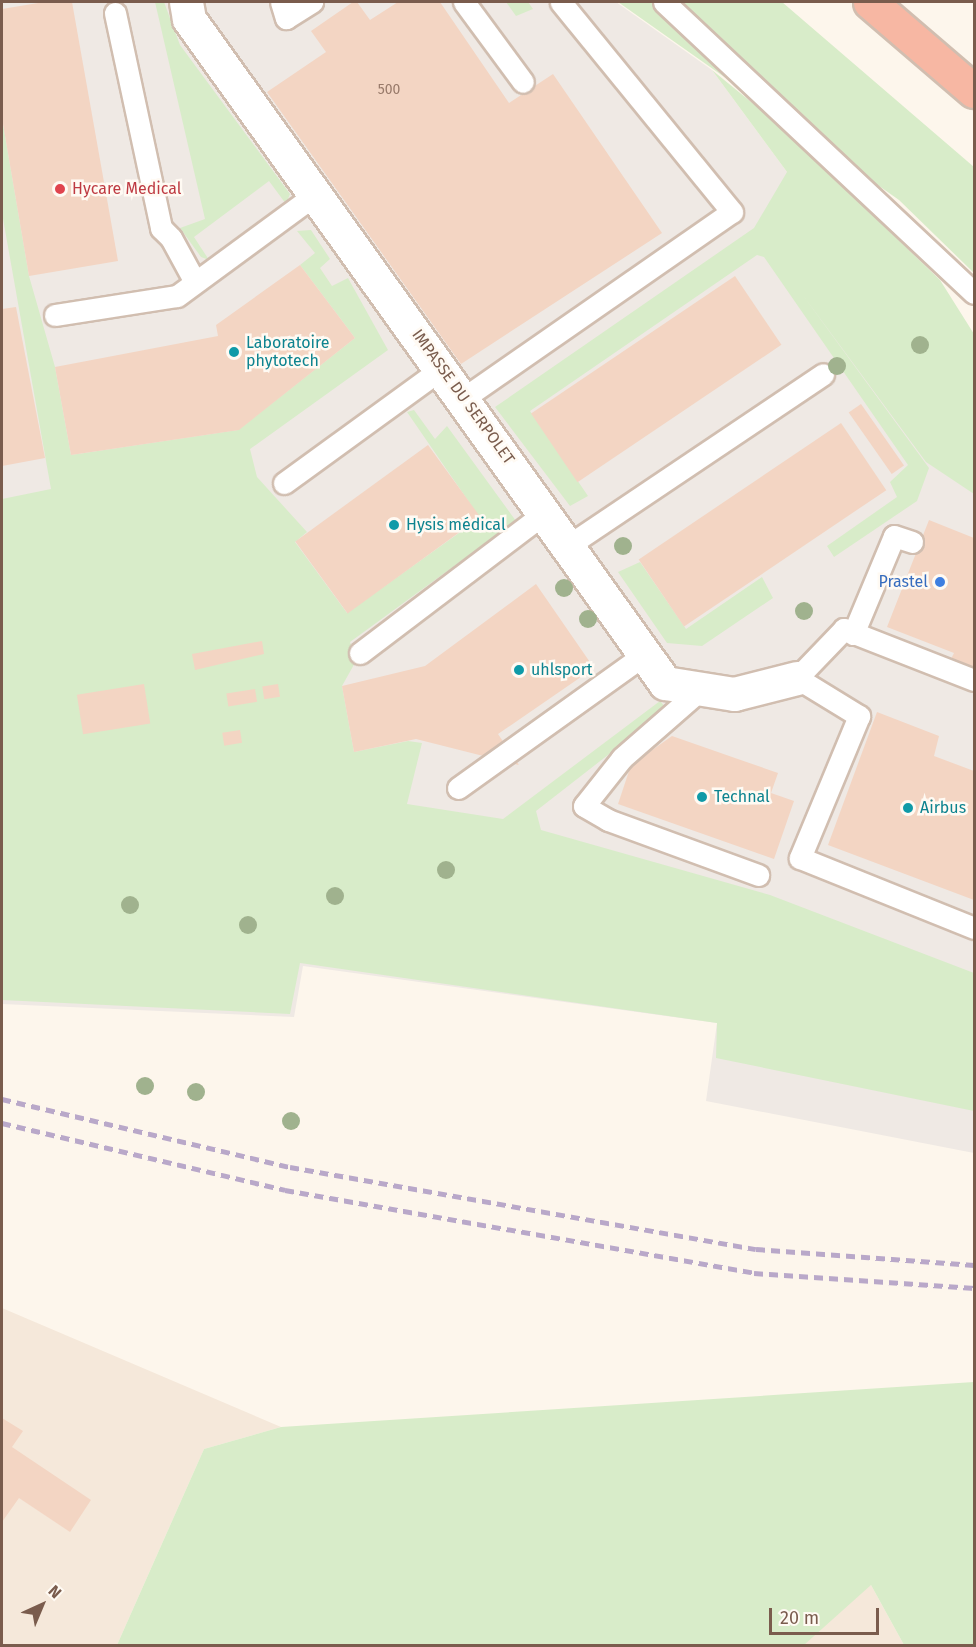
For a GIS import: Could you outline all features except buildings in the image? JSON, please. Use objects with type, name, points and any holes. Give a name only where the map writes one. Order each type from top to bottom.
[{"type":"highway","points":[[870,2],[975,92]]},
{"type":"street","name":"IMPASSE DU SERPOLET","points":[[186,2],[189,19],[569,544],[665,683],[734,694],[797,678]]},
{"type":"lane","points":[[281,2],[286,18],[312,2]]},
{"type":"lane","points":[[464,2],[524,82]]},
{"type":"lane","points":[[464,398],[732,212],[561,2]]},
{"type":"lane","points":[[664,2],[975,293]]},
{"type":"lane","points":[[115,13],[161,228],[171,238],[195,282]]},
{"type":"lane","points":[[56,315],[177,296],[316,194]]},
{"type":"lane","points":[[284,483],[442,368]]},
{"type":"lane","points":[[569,544],[823,374]]},
{"type":"lane","points":[[360,653],[546,512]]},
{"type":"lane","points":[[853,634],[894,536],[912,542]]},
{"type":"lane","points":[[975,680],[844,629],[797,678],[859,716],[800,858],[975,928]]},
{"type":"lane","points":[[458,788],[645,654]]},
{"type":"lane","points":[[701,689],[622,758],[584,806],[608,820],[758,875]]},
{"type":"shaded area","points":[[2,2],[616,2],[712,70],[787,172],[974,493],[974,1153],[706,1101],[717,1023],[303,966],[294,1017],[2,1004]]},
{"type":"shaded area","points":[[2,1308],[281,1427],[204,1449],[117,1645],[2,1645]]},
{"type":"shaded area","points":[[871,1585],[904,1645],[706,1646]]},
{"type":"green space","points":[[155,2],[164,2],[180,45],[290,194],[286,204],[269,181],[194,237],[209,260],[201,257],[180,228],[205,219]]},
{"type":"green space","points":[[506,2],[528,2],[533,9],[516,16]]},
{"type":"green space","points":[[618,2],[782,2],[974,167],[974,273],[899,200]]},
{"type":"green space","points":[[712,70],[777,123],[940,280],[974,334],[974,494],[926,462],[802,294],[929,468],[917,501],[834,557],[827,546],[897,497],[890,482],[908,465],[764,257],[757,255],[530,411],[588,496],[570,506],[495,407],[754,228],[787,172]]},
{"type":"green space","points":[[2,118],[29,276],[55,367],[71,455],[238,430],[355,338],[300,265],[315,253],[297,231],[311,230],[330,259],[320,268],[332,286],[348,278],[388,350],[250,449],[257,477],[307,532],[295,542],[347,613],[480,518],[407,412],[414,410],[435,439],[447,426],[516,521],[350,642],[356,661],[342,686],[354,752],[408,741],[422,743],[407,804],[503,819],[660,701],[667,709],[536,811],[541,830],[770,895],[974,973],[974,1111],[716,1058],[717,1023],[300,963],[290,1014],[2,1000],[2,499],[51,489],[2,213]]},
{"type":"green space","points":[[640,562],[686,629],[762,577],[773,598],[702,646],[667,643],[618,572]]},
{"type":"green space","points":[[974,1382],[974,1645],[904,1645],[871,1585],[804,1645],[117,1645],[204,1449],[281,1427]]},
{"type":"railway","points":[[2,1099],[290,1167],[756,1249],[974,1265]]},
{"type":"railway","points":[[2,1123],[285,1190],[754,1273],[974,1288]]},
{"type":"place","name":"Hycare Medical","points":[[60,189]]},
{"type":"place","name":"Laboratoire phytotech","points":[[234,352]]},
{"type":"place","name":"Hysis médical","points":[[394,525]]},
{"type":"place","name":"Prastel","points":[[940,582]]},
{"type":"place","name":"uhlsport","points":[[519,670]]},
{"type":"place","name":"Technal","points":[[702,797]]},
{"type":"place","name":"Airbus","points":[[908,808]]}]
